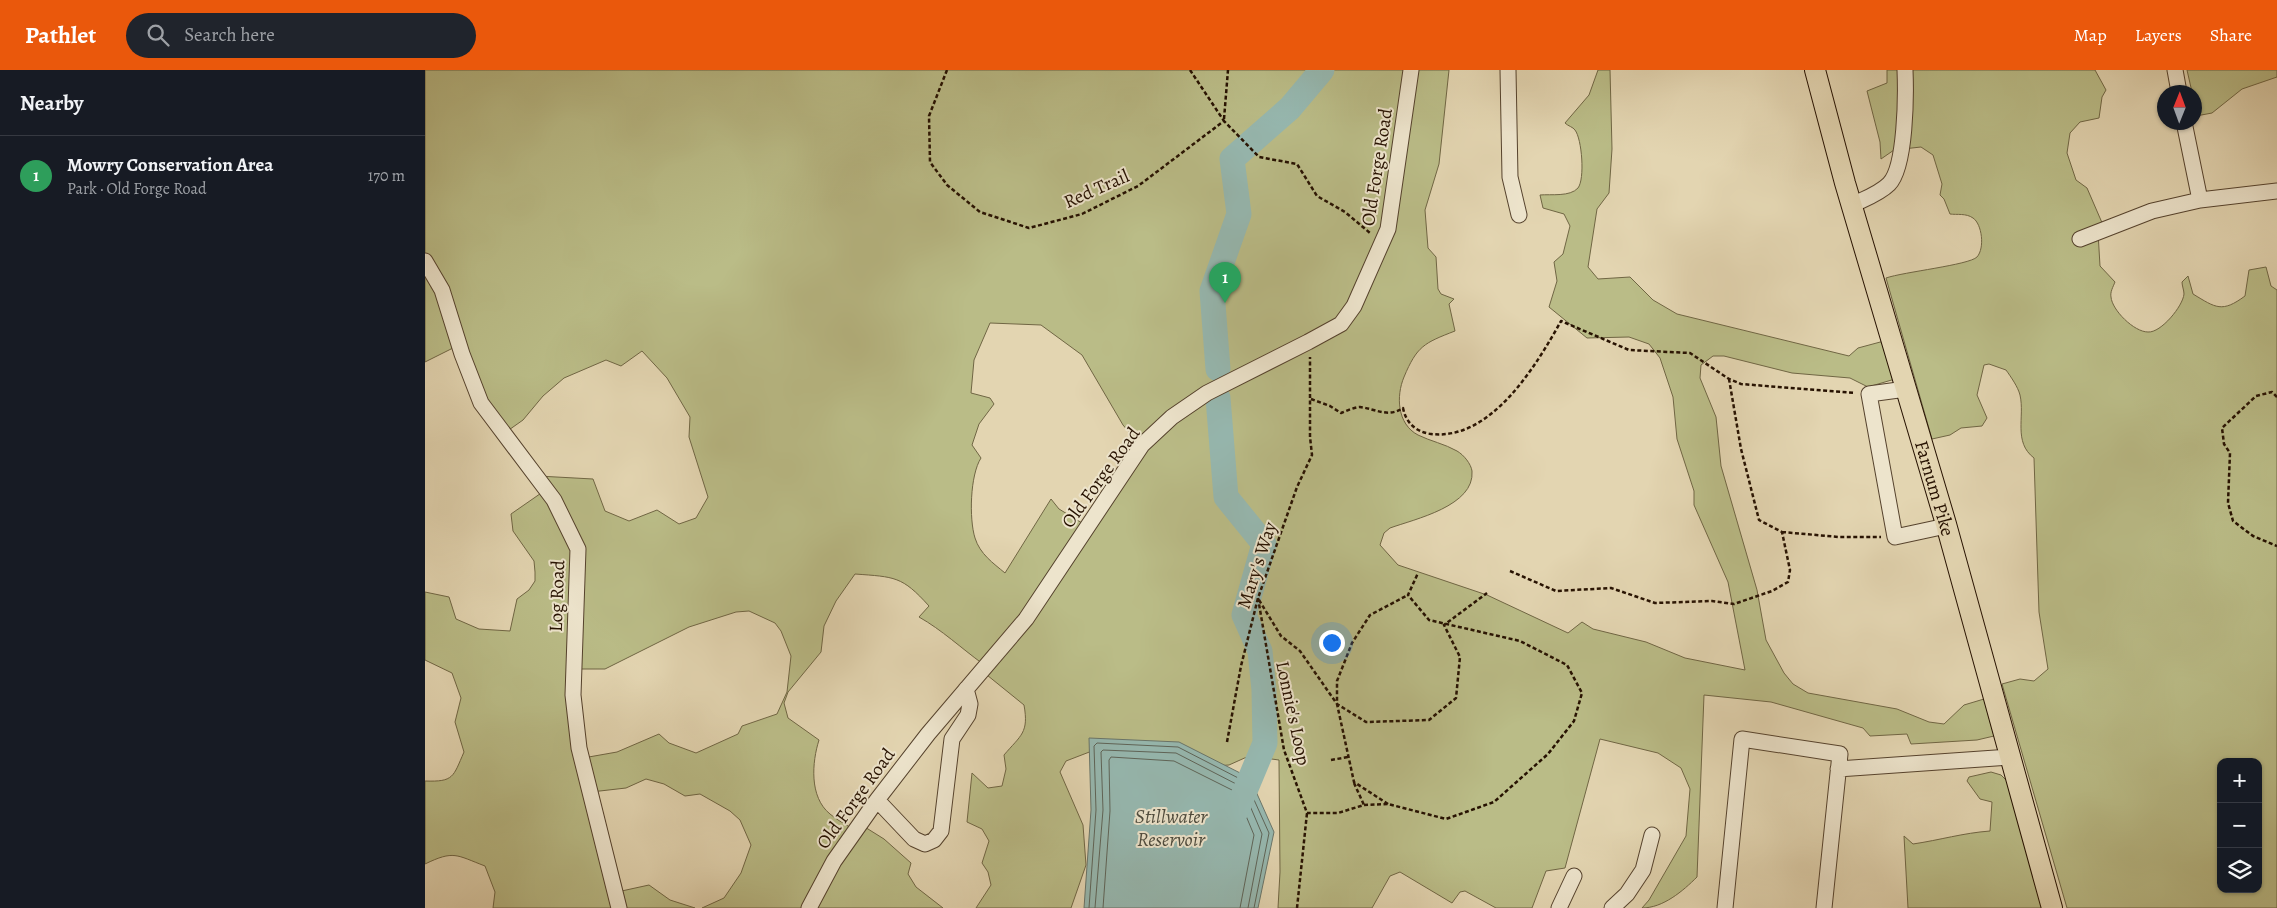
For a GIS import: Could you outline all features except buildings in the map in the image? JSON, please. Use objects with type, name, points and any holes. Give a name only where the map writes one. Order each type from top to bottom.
[{"type":"main road","name":"Farnum Pike","points":[[1815,70],[1852,205],[1946,526],[2052,908]]},
{"type":"street","name":"Old Forge Road","points":[[809,908],[834,861],[877,800],[937,723],[1026,619],[1143,445],[1172,417],[1207,393],[1341,324],[1354,306],[1388,228],[1411,70]]},
{"type":"street","points":[[1507,70],[1510,177],[1519,215]]},
{"type":"street","points":[[1852,205],[1891,183],[1897,168],[1903,145],[1905,70]]},
{"type":"street","points":[[2175,70],[2178,85]]},
{"type":"street","points":[[2187,130],[2200,200]]},
{"type":"street","points":[[2080,239],[2151,211],[2200,200],[2277,191]]},
{"type":"street","name":"Log Road","points":[[425,261],[442,290],[462,354],[481,403],[554,500],[578,550],[573,695],[577,732],[579,748],[619,908]]},
{"type":"street","points":[[1906,389],[1869,394],[1895,537],[1946,526]]},
{"type":"street","points":[[877,800],[914,839],[925,844],[934,840],[941,831],[948,767],[954,737],[968,715],[970,704],[966,689]]},
{"type":"street","points":[[937,723],[954,737]]},
{"type":"street","points":[[1725,908],[1742,739],[1840,754],[1824,908]]},
{"type":"street","points":[[1838,769],[2010,757]]},
{"type":"street","points":[[1613,908],[1627,894],[1643,870],[1652,835]]},
{"type":"street","points":[[1559,908],[1574,876]]},
{"type":"path","name":"Red Trail","points":[[947,70],[929,116],[930,162],[947,185],[980,212],[1029,228],[1082,214],[1138,186],[1224,121]]},
{"type":"path","points":[[1190,70],[1224,121],[1259,157],[1297,164],[1317,196],[1345,212],[1383,243]]},
{"type":"path","points":[[1224,121],[1228,70]]},
{"type":"path","points":[[1311,399],[1330,406],[1341,413],[1359,407],[1374,412],[1392,413],[1403,408],[1408,421],[1421,433],[1448,436],[1483,420],[1502,405],[1532,370],[1561,321],[1629,350],[1690,353],[1729,380],[1741,384],[1869,394]]},
{"type":"path","name":"Mary's Way","points":[[1227,742],[1241,666],[1259,598],[1297,487],[1312,455],[1310,437],[1311,367],[1309,342]]},
{"type":"path","points":[[1729,380],[1741,449],[1759,520],[1782,532],[1839,538],[1895,537]]},
{"type":"path","points":[[2277,397],[2272,392],[2255,396],[2222,428],[2224,444],[2230,453],[2228,503],[2233,521],[2253,536],[2277,546]]},
{"type":"path","points":[[1510,571],[1556,591],[1611,588],[1655,603],[1712,601],[1734,604],[1772,591],[1788,582],[1790,570],[1782,532]]},
{"type":"path","points":[[1364,805],[1354,782],[1337,704],[1337,681],[1352,642],[1370,615],[1408,595],[1418,573]]},
{"type":"path","points":[[1444,625],[1487,593]]},
{"type":"path","points":[[1297,908],[1307,813],[1338,813],[1364,805],[1388,804],[1446,819],[1494,802],[1548,754],[1574,721],[1582,693],[1567,665],[1520,641],[1429,620],[1408,595]]},
{"type":"path","points":[[1259,598],[1281,636],[1300,651],[1337,704],[1366,722],[1429,720],[1456,698],[1461,657],[1444,625]]},
{"type":"path","name":"Lonnie's Loop","points":[[1259,598],[1284,750],[1307,813]]},
{"type":"path","points":[[1331,760],[1349,757]]},
{"type":"path","points":[[1354,782],[1388,804]]},
{"type":"green space","points":[[425,70],[1449,70],[1439,164],[1425,210],[1428,248],[1436,257],[1438,289],[1441,294],[1454,299],[1449,304],[1455,331],[1429,343],[1413,358],[1401,384],[1399,401],[1402,417],[1411,430],[1418,435],[1460,453],[1465,457],[1472,471],[1470,483],[1464,493],[1454,502],[1428,515],[1390,528],[1384,533],[1380,545],[1398,565],[1487,595],[1568,633],[1582,622],[1593,629],[1646,642],[1685,658],[1745,670],[1728,582],[1694,505],[1694,491],[1677,439],[1673,397],[1660,358],[1649,344],[1629,337],[1587,338],[1549,307],[1557,281],[1554,262],[1563,254],[1570,226],[1564,214],[1543,208],[1540,195],[1565,194],[1578,188],[1582,168],[1581,150],[1575,130],[1565,123],[1589,95],[1598,70],[1610,70],[1612,149],[1609,193],[1597,209],[1588,267],[1598,279],[1630,277],[1653,300],[1677,314],[1849,356],[1858,348],[1884,341],[1895,379],[1868,387],[1850,378],[1792,373],[1724,356],[1713,356],[1701,365],[1700,378],[1716,417],[1721,466],[1757,590],[1766,640],[1784,673],[1793,684],[1808,693],[1897,709],[1929,722],[1944,724],[1964,705],[1984,699],[1994,736],[1977,740],[1911,744],[1907,734],[1870,736],[1863,728],[1771,702],[1704,695],[1697,877],[1679,893],[1665,902],[1642,908],[1649,900],[1686,836],[1690,789],[1681,768],[1658,753],[1600,739],[1565,868],[1546,871],[1532,908],[1496,908],[1465,891],[1460,892],[1452,903],[1400,872],[1390,876],[1372,908],[1278,908],[1280,872],[1279,760],[1249,756],[1229,765],[1213,766],[1092,751],[1066,761],[1060,772],[1083,825],[1086,865],[1071,908],[976,908],[991,885],[988,872],[982,863],[989,841],[982,829],[967,822],[972,773],[988,788],[1002,786],[1006,769],[1004,755],[1019,738],[1024,728],[1024,705],[982,671],[983,664],[944,633],[919,617],[929,606],[912,589],[897,580],[880,576],[855,574],[836,601],[824,626],[821,652],[788,692],[784,703],[788,718],[819,740],[815,758],[814,779],[815,789],[823,807],[853,829],[860,824],[884,839],[911,863],[908,874],[916,887],[943,908],[702,908],[724,898],[741,873],[751,845],[740,820],[730,811],[700,794],[685,796],[664,784],[646,779],[626,788],[591,792],[617,892],[649,885],[670,900],[695,908],[493,908],[495,892],[485,866],[455,856],[443,857],[425,864],[425,781],[447,779],[454,772],[464,752],[455,722],[461,698],[452,673],[425,660],[425,592],[449,597],[456,619],[479,629],[510,631],[517,599],[529,590],[535,581],[534,561],[513,531],[511,514],[547,489],[538,476],[593,479],[605,511],[629,521],[657,510],[679,524],[696,518],[708,497],[689,437],[690,417],[667,378],[642,351],[621,366],[606,360],[564,378],[543,396],[523,420],[506,432],[480,399],[461,344],[425,362]],"holes":[[[990,323],[1041,325],[1082,355],[1123,425],[1141,446],[1087,526],[1059,509],[1051,499],[1005,573],[987,558],[977,544],[973,530],[971,509],[975,475],[981,458],[972,445],[979,424],[994,404],[990,398],[971,393],[974,360]],[[749,611],[775,623],[781,631],[791,656],[787,692],[777,714],[742,726],[738,734],[696,753],[669,743],[659,734],[617,752],[583,758],[575,669],[605,669],[689,627],[736,612]]]},
{"type":"green space","points":[[1887,70],[2095,70],[2106,90],[2102,97],[2099,118],[2080,122],[2070,133],[2067,153],[2076,180],[2087,188],[2103,225],[2098,232],[2100,266],[2115,282],[2111,291],[2111,297],[2119,314],[2130,324],[2142,331],[2153,331],[2165,324],[2176,312],[2184,294],[2182,282],[2188,276],[2193,294],[2208,303],[2225,307],[2245,296],[2249,270],[2266,267],[2271,286],[2277,290],[2277,908],[2067,908],[2002,684],[2020,679],[2034,681],[2048,669],[2039,612],[2034,458],[2028,452],[2022,437],[2020,395],[2006,370],[1989,364],[1984,365],[1977,395],[1987,418],[1982,426],[1961,428],[1950,435],[1932,439],[1886,278],[1962,263],[1977,257],[1982,242],[1979,225],[1970,216],[1950,214],[1944,199],[1940,195],[1942,184],[1933,155],[1921,147],[1894,150],[1881,159],[1880,142],[1867,91],[1887,83]]},
{"type":"green space","points":[[2187,70],[2277,70],[2277,77],[2242,89],[2212,113],[2202,115],[2202,85],[2190,85]]},
{"type":"green space","points":[[1991,772],[2001,775],[2010,784],[2043,908],[1908,908],[1904,836],[1913,844],[1990,831],[1992,802],[1980,799],[1967,781],[1969,777]]},
{"type":"water","name":"Stillwater Reservoir","points":[[1089,738],[1179,742],[1250,778],[1274,832],[1258,908],[1084,908],[1091,810]]},
{"type":"waterway","points":[[1218,369],[1212,291],[1239,214],[1232,159],[1290,108],[1322,70]]},
{"type":"waterway","points":[[1218,398],[1226,497],[1264,544],[1244,615],[1260,651],[1264,690],[1265,743],[1237,810]]},
{"type":"place","name":"Mowry Conservation Area","points":[[1225,303]]}]
